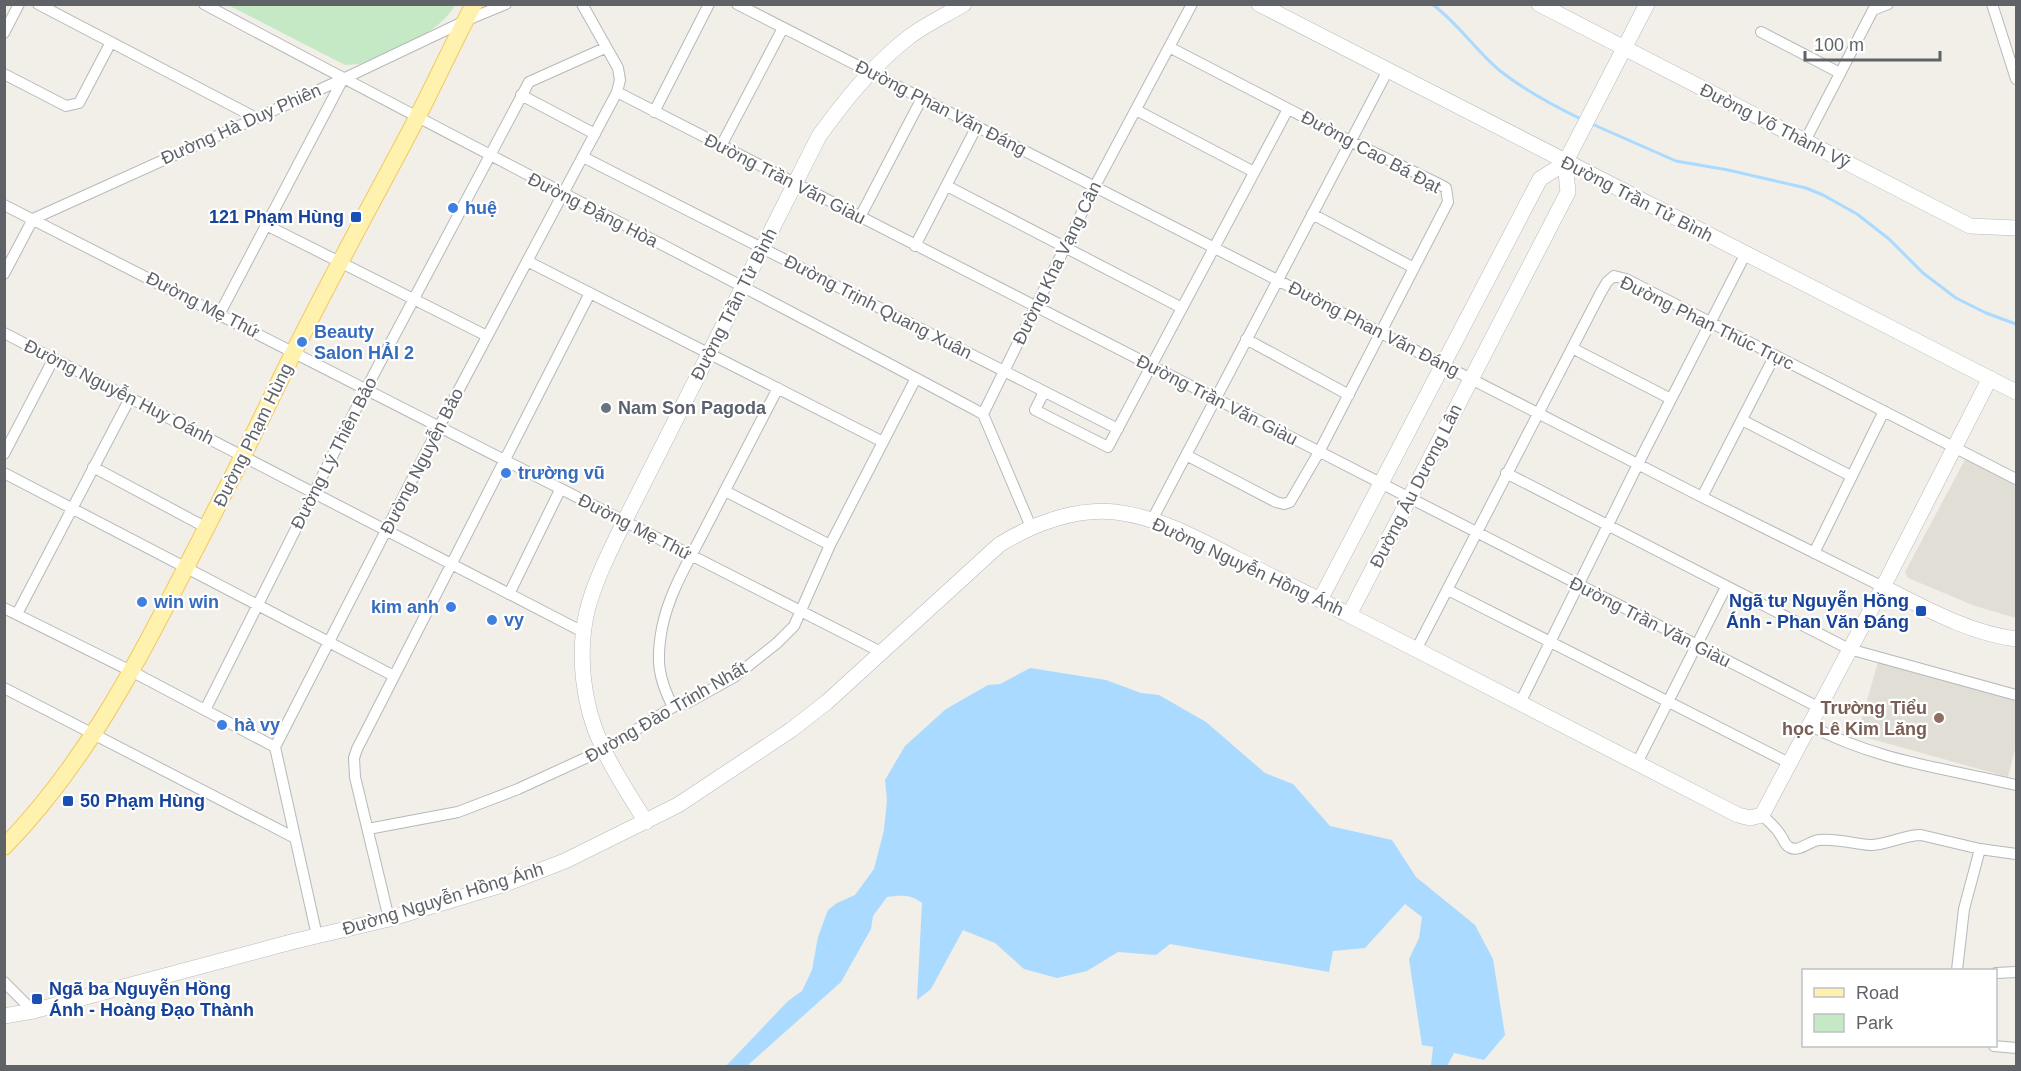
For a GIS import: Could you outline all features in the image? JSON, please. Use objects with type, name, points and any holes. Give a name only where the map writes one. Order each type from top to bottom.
[{"type":"main road","name":"Đường Phạm Hùng","points":[[4,847],[58,787],[94,734],[131,671],[207,528],[294,351],[417,118],[474,4]]},
{"type":"street","points":[[4,33],[19,4]]},
{"type":"street","points":[[38,4],[256,118]]},
{"type":"street","name":"Đường Đặng Hòa","points":[[204,4],[983,414]]},
{"type":"street","name":"Đường Hà Duy Phiên","points":[[33,219],[506,4]]},
{"type":"street","points":[[582,4],[618,68],[620,80],[617,92]]},
{"type":"street","points":[[654,112],[709,4]]},
{"type":"street","name":"Đường Phan Văn Đáng","points":[[737,4],[1472,378],[1638,465],[1882,587],[1960,624],[2000,637],[2016,639]]},
{"type":"street","name":"Đường Trần Tử Bình","points":[[646,822],[603,750],[586,701],[583,666],[587,612],[599,577],[624,522],[819,136],[870,71],[910,36],[964,4]]},
{"type":"street","name":"Đường Kha Vạng Cân","points":[[983,414],[1095,186],[1192,4]]},
{"type":"street","name":"Đường Trần Tử Bình","points":[[1259,4],[2016,392]]},
{"type":"street","name":"Đường Võ Thành Vỹ","points":[[1539,4],[1970,226],[2016,228]]},
{"type":"street","name":"Đường Âu Dương Lân","points":[[1320,600],[1540,178],[1565,162],[1647,4]]},
{"type":"street","points":[[1805,141],[1840,73],[1868,7],[1888,4]]},
{"type":"street","points":[[1992,4],[2016,79]]},
{"type":"street","points":[[721,146],[783,28]]},
{"type":"street","points":[[1761,32],[1840,73]]},
{"type":"street","points":[[4,74],[66,106],[80,103],[111,42]]},
{"type":"street","name":"Đường Cao Bá Đạt","points":[[1170,47],[1350,141],[1446,188],[1448,202],[1294,498],[1284,504],[1276,502],[1185,455]]},
{"type":"street","name":"Đường Lý Thiên Bảo","points":[[205,710],[366,389],[521,95],[529,82],[605,48]]},
{"type":"street","points":[[1152,520],[1388,70]]},
{"type":"street","points":[[220,314],[343,79]]},
{"type":"street","name":"Đường Trần Văn Giàu","points":[[617,92],[1818,707]]},
{"type":"street","name":"Đường Nguyễn Bảo","points":[[275,747],[439,427],[617,92]]},
{"type":"street","points":[[521,95],[595,134]]},
{"type":"street","points":[[860,217],[922,98]]},
{"type":"street","points":[[1044,392],[1035,410],[1108,447],[1288,109]]},
{"type":"street","points":[[1136,110],[1254,172]]},
{"type":"street","points":[[915,246],[977,126]]},
{"type":"street","name":"Đường Trịnh Quang Xuân","points":[[583,157],[1118,429]]},
{"type":"street","name":"Đường Âu Dương Lân","points":[[1349,615],[1568,192],[1565,162]]},
{"type":"street","points":[[947,186],[1182,308]]},
{"type":"street","name":"Đường Mẹ Thứ","points":[[4,205],[881,652]]},
{"type":"street","points":[[1312,214],[1414,268]]},
{"type":"street","points":[[4,274],[33,219]]},
{"type":"street","points":[[266,225],[487,336]]},
{"type":"street","points":[[1520,703],[1671,399],[1746,254]]},
{"type":"street","points":[[527,261],[883,442]]},
{"type":"street","name":"Đường Phan Thúc Trực","points":[[1416,650],[1572,348],[1607,282],[1614,276],[1626,279],[2016,479]]},
{"type":"street","points":[[389,920],[355,777],[354,758],[362,737],[590,292]]},
{"type":"street","name":"Đường Nguyễn Huy Oánh","points":[[4,333],[585,633]]},
{"type":"street","points":[[1246,339],[1349,395]]},
{"type":"street","points":[[1572,348],[1671,399]]},
{"type":"street","points":[[1702,497],[1775,356]]},
{"type":"street","points":[[4,454],[54,358]]},
{"type":"street","name":"Đường Đào Trinh Nhất","points":[[368,829],[458,812],[496,799],[603,750],[673,707],[687,703],[734,677],[777,644],[794,626],[830,545],[916,378]]},
{"type":"street","points":[[1990,378],[1762,815],[1780,833],[1786,845],[1797,849],[1817,840],[1870,845],[1921,835],[1980,849],[2016,854]]},
{"type":"street","points":[[673,707],[662,686],[660,672],[662,628],[673,593],[778,388]]},
{"type":"street","points":[[17,614],[130,398]]},
{"type":"street","points":[[1814,553],[1884,411]]},
{"type":"street","points":[[983,414],[1031,527]]},
{"type":"street","points":[[1742,420],[1851,476]]},
{"type":"street","points":[[93,467],[207,528]]},
{"type":"street","points":[[4,473],[394,676]]},
{"type":"street","points":[[1506,474],[1849,649],[2016,695]]},
{"type":"street","points":[[509,594],[560,490]]},
{"type":"street","points":[[725,491],[830,545]]},
{"type":"street","name":"Đường Nguyễn Hồng Ánh","points":[[4,1016],[33,1011],[317,936],[389,920],[505,884],[565,861],[678,805],[791,730],[826,702],[999,545],[1031,527],[1087,513],[1112,512],[1152,520],[1183,532],[1738,815],[1750,818],[1762,815]]},
{"type":"street","points":[[1637,763],[1726,587]]},
{"type":"street","points":[[1448,590],[1789,763]]},
{"type":"street","points":[[4,608],[131,671],[275,747],[317,936]]},
{"type":"street","points":[[4,688],[295,838]]},
{"type":"street","points":[[1809,725],[1855,747],[1895,759],[2016,785]]},
{"type":"street","points":[[1957,969],[1964,909],[1980,849]]},
{"type":"street","points":[[1997,973],[2016,972]]},
{"type":"street","points":[[4,982],[33,1011]]},
{"type":"street","points":[[1997,1046],[2016,1048]]},
{"type":"shaded area","points":[[1967,456],[2016,482],[2016,618],[1975,606],[1908,578],[1905,572]]},
{"type":"shaded area","name":"Trường Tiểu học Lê Kim Lăng","points":[[1878,662],[2016,701],[2016,746],[2008,777],[1857,735]]},
{"type":"green space","points":[[228,5],[455,5],[438,25],[426,33],[360,64],[345,65]]},
{"type":"water","points":[[1030,668],[1106,680],[1141,693],[1159,695],[1206,722],[1265,773],[1293,784],[1330,826],[1392,840],[1416,877],[1475,925],[1493,959],[1505,1035],[1484,1060],[1454,1053],[1447,1066],[1431,1066],[1433,1047],[1422,1045],[1409,959],[1419,938],[1422,917],[1405,904],[1365,948],[1333,951],[1329,972],[1170,944],[1156,955],[1118,952],[1087,971],[1057,978],[1024,969],[995,943],[963,930],[931,989],[917,1000],[922,903],[914,898],[901,896],[887,897],[873,916],[871,929],[841,982],[747,1066],[726,1066],[788,1001],[802,991],[812,970],[818,937],[828,910],[855,895],[874,869],[884,830],[887,800],[885,780],[905,746],[946,709],[988,685],[1000,684]]},
{"type":"waterway","points":[[1432,4],[1499,70],[1540,97],[1583,120]]},
{"type":"waterway","points":[[1592,124],[1676,161],[1806,188],[1823,195],[1857,214],[1889,239],[1923,273],[1956,298],[1986,313],[2016,324]]},
{"type":"place","name":"huệ","points":[[453,208]]},
{"type":"place","name":"121 Phạm Hùng","points":[[356,217]]},
{"type":"place","name":"Beauty Salon HẢI 2","points":[[302,342]]},
{"type":"place","name":"Nam Son Pagoda","points":[[606,408]]},
{"type":"place","name":"trường vũ","points":[[506,473]]},
{"type":"place","name":"win win","points":[[142,602]]},
{"type":"place","name":"kim anh","points":[[451,607]]},
{"type":"place","name":"Ngã tư Nguyễn Hồng Ánh - Phan Văn Đáng","points":[[1921,611]]},
{"type":"place","name":"vy","points":[[492,620]]},
{"type":"place","name":"Trường Tiểu học Lê Kim Lăng","points":[[1939,718]]},
{"type":"place","name":"hà vy","points":[[222,725]]},
{"type":"place","name":"50 Phạm Hùng","points":[[68,801]]},
{"type":"place","name":"Ngã ba Nguyễn Hồng Ánh - Hoàng Đạo Thành","points":[[37,999]]}]
